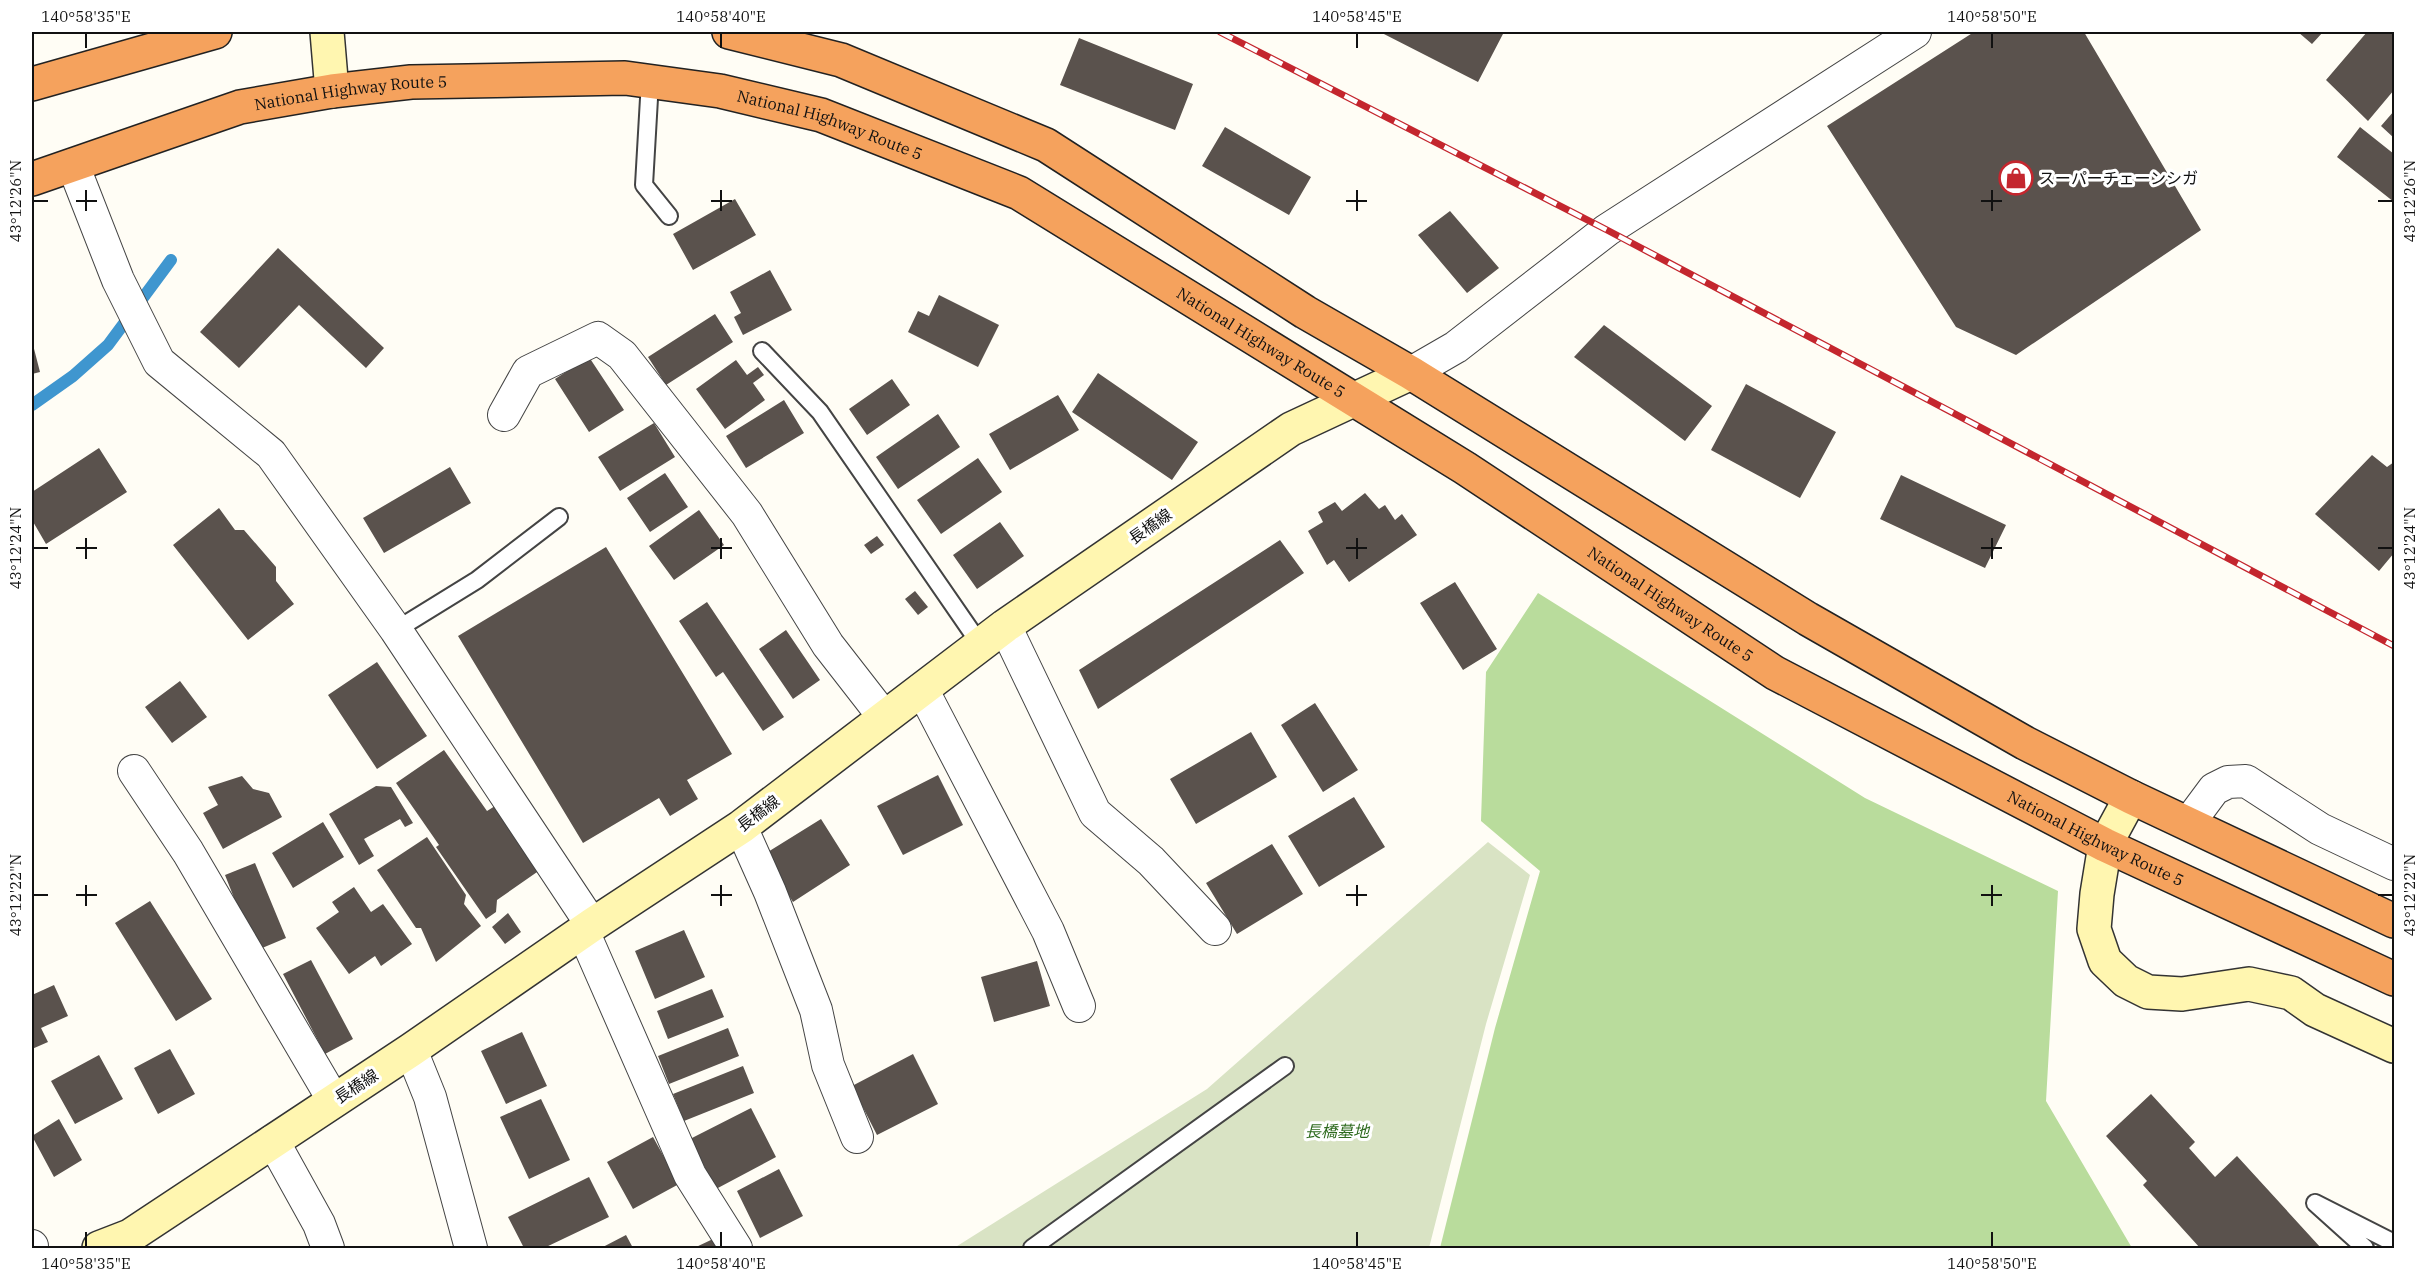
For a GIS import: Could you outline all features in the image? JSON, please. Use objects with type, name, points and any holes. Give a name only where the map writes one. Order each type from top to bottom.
[{"type":"highway","points":[[32,84],[215,32]]},
{"type":"highway","points":[[729,32],[841,60],[1046,145],[1305,312],[1411,373],[1808,618],[2025,743],[2131,797],[2394,921]]},
{"type":"highway","name":"National Highway Route 5","points":[[32,179],[240,107],[411,82],[625,78],[720,91],[821,115],[1019,193],[1465,468],[1775,673],[2105,845],[2394,979]]},
{"type":"street","points":[[327,32],[332,92]]},
{"type":"street","points":[[1411,373],[1456,346],[1607,230],[1913,32]]},
{"type":"street","points":[[72,165],[118,280],[159,362],[272,454],[396,630],[587,928],[690,1175],[736,1248]]},
{"type":"street","points":[[504,415],[528,372],[598,338],[622,355],[747,514],[828,645],[884,717]]},
{"type":"street","name":"長橋線","points":[[99,1248],[130,1236],[741,827],[992,635],[1291,429],[1411,373]]},
{"type":"street","points":[[992,635],[1095,813],[1151,861],[1215,929]]},
{"type":"street","points":[[922,688],[1048,930],[1079,1006]]},
{"type":"street","points":[[134,771],[188,852],[334,1101]]},
{"type":"street","points":[[2188,824],[2214,789],[2228,782],[2246,781],[2320,829],[2394,864]]},
{"type":"street","points":[[2131,797],[2105,845],[2094,929],[2104,960],[2126,981],[2148,992],[2182,994],[2249,984],[2291,993],[2315,1010],[2394,1046]]},
{"type":"street","points":[[741,827],[770,892],[816,1010],[828,1065],[857,1137]]},
{"type":"street","points":[[411,1050],[430,1097],[471,1248]]},
{"type":"street","points":[[273,1141],[319,1224],[328,1248]]},
{"type":"lane","points":[[650,81],[644,185],[669,216]]},
{"type":"lane","points":[[762,351],[820,412],[992,635]]},
{"type":"lane","points":[[396,630],[477,580],[559,517]]},
{"type":"lane","points":[[1032,1248],[1285,1066]]},
{"type":"lane","points":[[2365,1248],[2315,1203],[2394,1243]]},
{"type":"green space","points":[[1538,593],[1865,798],[2058,891],[2046,1101],[2132,1248],[1440,1248],[1495,1028],[1540,871],[1481,821],[1486,672]]},
{"type":"green space","name":"長橋墓地","points":[[1488,842],[1530,875],[1486,1024],[1429,1248],[954,1248],[1207,1089]]},
{"type":"building","points":[[1380,32],[1504,32],[1478,82]]},
{"type":"building","name":"スーパーチェーンシガ","points":[[1974,32],[2084,32],[2201,230],[2016,355],[1956,327],[1827,126]]},
{"type":"building","points":[[2298,32],[2323,32],[2312,44]]},
{"type":"building","points":[[2367,32],[2394,32],[2394,90],[2368,121],[2326,80]]},
{"type":"building","points":[[1079,38],[1193,84],[1175,130],[1060,85]]},
{"type":"building","points":[[2394,111],[2394,138],[2381,126]]},
{"type":"building","points":[[1225,127],[1311,177],[1289,215],[1202,166]]},
{"type":"building","points":[[2360,127],[2394,154],[2394,202],[2337,157]]},
{"type":"building","points":[[735,199],[756,235],[693,270],[673,234]]},
{"type":"building","points":[[1450,211],[1499,268],[1467,293],[1418,235]]},
{"type":"building","points":[[278,248],[384,348],[366,368],[299,305],[239,368],[200,332]]},
{"type":"building","points":[[770,270],[792,310],[743,335],[734,317],[741,313],[730,292]]},
{"type":"building","points":[[939,295],[999,325],[978,367],[908,332],[918,311],[929,316]]},
{"type":"building","points":[[715,314],[733,342],[666,385],[648,357]]},
{"type":"building","points":[[1604,325],[1712,406],[1685,441],[1574,357]]},
{"type":"building","points":[[32,341],[40,372],[32,374]]},
{"type":"building","points":[[589,357],[624,410],[589,432],[555,379]]},
{"type":"building","points":[[736,360],[747,375],[758,367],[764,375],[753,383],[765,400],[725,429],[696,389]]},
{"type":"building","points":[[1098,373],[1198,442],[1172,480],[1072,412]]},
{"type":"building","points":[[892,379],[910,405],[867,435],[849,409]]},
{"type":"building","points":[[1746,384],[1836,432],[1800,498],[1711,450]]},
{"type":"building","points":[[1058,395],[1079,430],[1010,470],[989,434]]},
{"type":"building","points":[[784,400],[804,433],[746,468],[726,436]]},
{"type":"building","points":[[938,414],[960,447],[898,489],[876,457]]},
{"type":"building","points":[[654,423],[675,457],[620,491],[598,457]]},
{"type":"building","points":[[99,448],[127,492],[46,544],[32,520],[32,492]]},
{"type":"building","points":[[2372,455],[2387,467],[2394,462],[2394,553],[2379,571],[2315,514]]},
{"type":"building","points":[[978,458],[1002,492],[941,534],[917,500]]},
{"type":"building","points":[[450,467],[471,503],[384,553],[363,518]]},
{"type":"building","points":[[665,473],[688,507],[650,532],[627,498]]},
{"type":"building","points":[[1901,475],[2006,525],[1985,568],[1880,519]]},
{"type":"building","points":[[1365,493],[1379,509],[1385,505],[1395,520],[1402,514],[1417,535],[1349,582],[1334,560],[1327,565],[1308,531],[1323,522],[1318,512],[1335,502],[1342,511]]},
{"type":"building","points":[[219,508],[235,530],[244,530],[276,567],[276,581],[294,604],[248,640],[173,545]]},
{"type":"building","points":[[699,510],[724,545],[674,580],[649,546]]},
{"type":"building","points":[[1000,522],[1024,556],[977,589],[953,555]]},
{"type":"building","points":[[877,536],[884,545],[871,554],[864,545]]},
{"type":"building","points":[[1280,540],[1304,573],[1098,709],[1079,670]]},
{"type":"building","points":[[606,547],[732,754],[687,780],[698,799],[670,816],[659,798],[583,843],[458,636]]},
{"type":"building","points":[[1455,582],[1497,649],[1463,670],[1420,603]]},
{"type":"building","points":[[915,591],[928,607],[918,615],[905,599]]},
{"type":"building","points":[[707,602],[784,717],[763,731],[723,672],[716,677],[679,621]]},
{"type":"building","points":[[786,630],[820,680],[793,699],[759,649]]},
{"type":"building","points":[[377,662],[427,736],[377,769],[328,695]]},
{"type":"building","points":[[180,681],[207,717],[172,743],[145,707]]},
{"type":"building","points":[[1315,703],[1358,770],[1323,792],[1281,725]]},
{"type":"building","points":[[1251,732],[1277,777],[1196,824],[1170,779]]},
{"type":"building","points":[[444,750],[487,811],[495,806],[540,870],[497,900],[496,912],[486,919],[436,847],[439,845],[396,783]]},
{"type":"building","points":[[938,775],[963,825],[903,855],[877,806]]},
{"type":"building","points":[[242,776],[253,789],[269,793],[282,817],[223,849],[203,813],[218,805],[208,787]]},
{"type":"building","points":[[376,786],[391,787],[413,823],[405,827],[400,819],[364,839],[374,856],[359,865],[329,814]]},
{"type":"building","points":[[1354,797],[1385,847],[1319,887],[1288,836]]},
{"type":"building","points":[[821,819],[850,865],[793,902],[763,855]]},
{"type":"building","points":[[323,822],[344,857],[293,888],[272,853]]},
{"type":"building","points":[[427,837],[466,895],[464,904],[481,926],[436,962],[421,928],[416,928],[377,870]]},
{"type":"building","points":[[1272,844],[1303,894],[1237,934],[1206,883]]},
{"type":"building","points":[[255,863],[286,938],[255,951],[225,875]]},
{"type":"building","points":[[354,887],[371,912],[383,904],[412,944],[381,966],[375,956],[349,974],[316,928],[339,912],[332,902]]},
{"type":"building","points":[[150,901],[212,999],[176,1021],[115,923]]},
{"type":"building","points":[[508,913],[521,932],[505,944],[492,927]]},
{"type":"building","points":[[684,930],[705,977],[655,999],[635,951]]},
{"type":"building","points":[[311,960],[353,1039],[325,1054],[283,974]]},
{"type":"building","points":[[1037,961],[1050,1006],[994,1022],[981,977]]},
{"type":"building","points":[[54,985],[68,1016],[41,1028],[48,1042],[32,1049],[32,995]]},
{"type":"building","points":[[712,989],[724,1017],[668,1039],[657,1011]]},
{"type":"building","points":[[728,1028],[739,1056],[669,1084],[658,1056]]},
{"type":"building","points":[[522,1032],[547,1086],[506,1104],[481,1051]]},
{"type":"building","points":[[170,1049],[195,1094],[158,1114],[134,1068]]},
{"type":"building","points":[[913,1054],[938,1104],[877,1135],[852,1086]]},
{"type":"building","points":[[99,1055],[123,1099],[75,1124],[51,1081]]},
{"type":"building","points":[[743,1066],[754,1093],[684,1121],[673,1094]]},
{"type":"building","points":[[2151,1094],[2195,1142],[2189,1148],[2215,1177],[2237,1156],[2321,1248],[2200,1248],[2143,1185],[2147,1181],[2106,1136]]},
{"type":"building","points":[[541,1099],[570,1160],[529,1179],[500,1117]]},
{"type":"building","points":[[751,1108],[776,1157],[716,1189],[690,1139]]},
{"type":"building","points":[[59,1119],[82,1160],[54,1177],[32,1136]]},
{"type":"building","points":[[653,1137],[679,1184],[633,1209],[607,1162]]},
{"type":"building","points":[[779,1169],[803,1216],[760,1238],[737,1191]]},
{"type":"building","points":[[589,1177],[609,1217],[544,1248],[524,1248],[508,1217]]},
{"type":"building","points":[[626,1235],[633,1248],[601,1248]]},
{"type":"building","points":[[713,1239],[718,1248],[694,1248]]},
{"type":"waterway","points":[[32,405],[73,376],[108,345],[171,260]]},
{"type":"railway","points":[[1220,32],[1607,230],[2394,646]]},
{"type":"place","name":"スーパーチェーンシガ","points":[[2016,178]]}]
